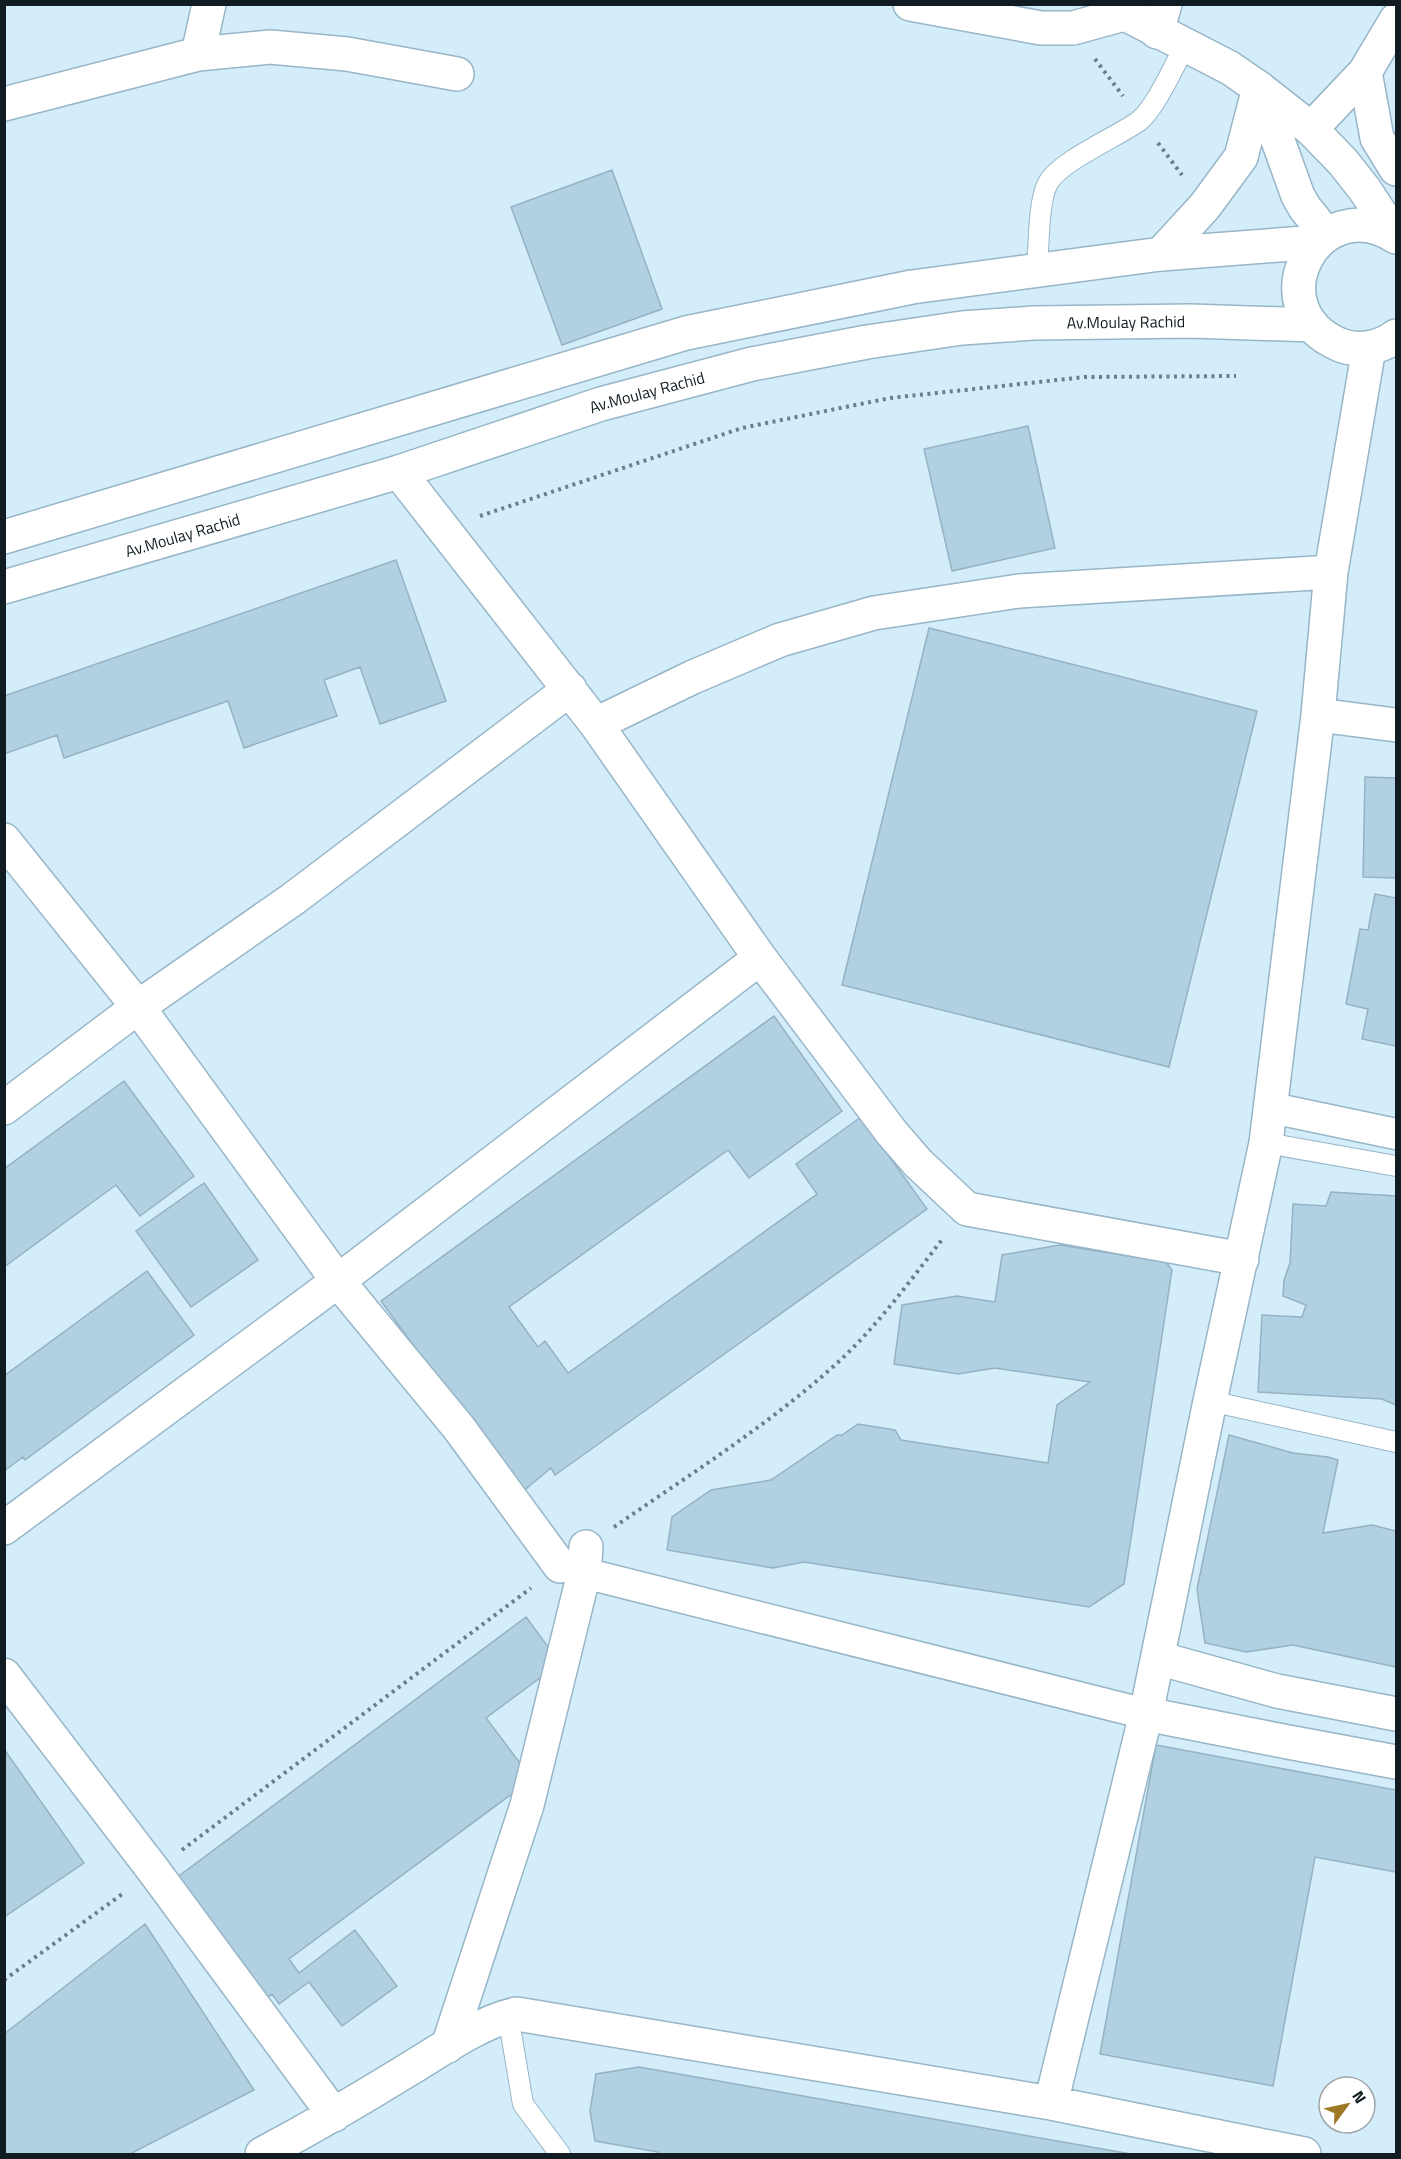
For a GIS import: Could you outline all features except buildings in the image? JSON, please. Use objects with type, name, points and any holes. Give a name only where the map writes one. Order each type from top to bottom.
[{"type":"street","points":[[198,54],[209,4]]},
{"type":"street","points":[[910,4],[1041,28],[1073,28],[1115,9],[1169,28],[1259,88],[1311,129],[1350,171],[1396,237]]},
{"type":"street","points":[[1311,129],[1365,72],[1396,20]]},
{"type":"street","points":[[4,104],[198,54],[270,47],[347,54],[457,74]]},
{"type":"street","points":[[1365,72],[1377,138],[1396,169]]},
{"type":"street","points":[[1259,88],[1298,196],[1322,238]]},
{"type":"street","points":[[1161,254],[1205,206],[1241,157],[1259,88]]},
{"type":"street","points":[[4,537],[686,333],[912,287],[1161,254],[1322,238],[1345,226],[1362,225],[1380,229],[1396,237]]},
{"type":"street","points":[[1051,2103],[1146,1714],[1209,1401],[1242,1259],[1272,1108],[1318,715],[1331,572],[1383,342],[1347,348],[1328,339],[1312,325],[1302,310],[1298,292],[1299,273],[1306,257],[1322,238]]},
{"type":"street","name":"Av.Moulay Rachid","points":[[4,587],[399,472],[601,404],[752,364],[867,342],[962,328],[1034,322],[1181,321],[1312,325]]},
{"type":"street","points":[[399,472],[570,689],[760,958],[892,1133],[918,1163],[967,1209],[1242,1259]]},
{"type":"street","points":[[596,724],[693,677],[780,640],[874,613],[1019,591],[1331,572]]},
{"type":"street","points":[[4,1108],[138,1006],[293,899],[570,689]]},
{"type":"street","points":[[1318,715],[1396,725]]},
{"type":"street","points":[[4,840],[138,1006],[338,1281],[459,1428],[577,1562],[1146,1714],[1396,1762]]},
{"type":"street","points":[[4,1528],[338,1281],[760,958]]},
{"type":"street","points":[[1272,1108],[1396,1134]]},
{"type":"street","points":[[448,2046],[527,1805],[577,1562]]},
{"type":"street","points":[[1158,1658],[1277,1691],[1396,1714]]},
{"type":"street","points":[[4,1675],[154,1871],[334,2115]]},
{"type":"street","points":[[262,2154],[334,2115],[448,2046],[508,2015],[517,2014],[1051,2103],[1206,2144],[1304,2154]]},
{"type":"lane","points":[[1037,269],[1043,195],[1049,181],[1060,169],[1140,120],[1152,105],[1169,28]]},
{"type":"lane","points":[[1266,1143],[1396,1166]]},
{"type":"lane","points":[[1209,1401],[1396,1442]]},
{"type":"lane","points":[[508,2015],[523,2104],[560,2154]]},
{"type":"path","points":[[442,528],[742,428],[890,398],[1085,377],[1236,376]]},
{"type":"path","points":[[4,1980],[770,1419],[836,1364],[878,1321],[967,1209]]}]
